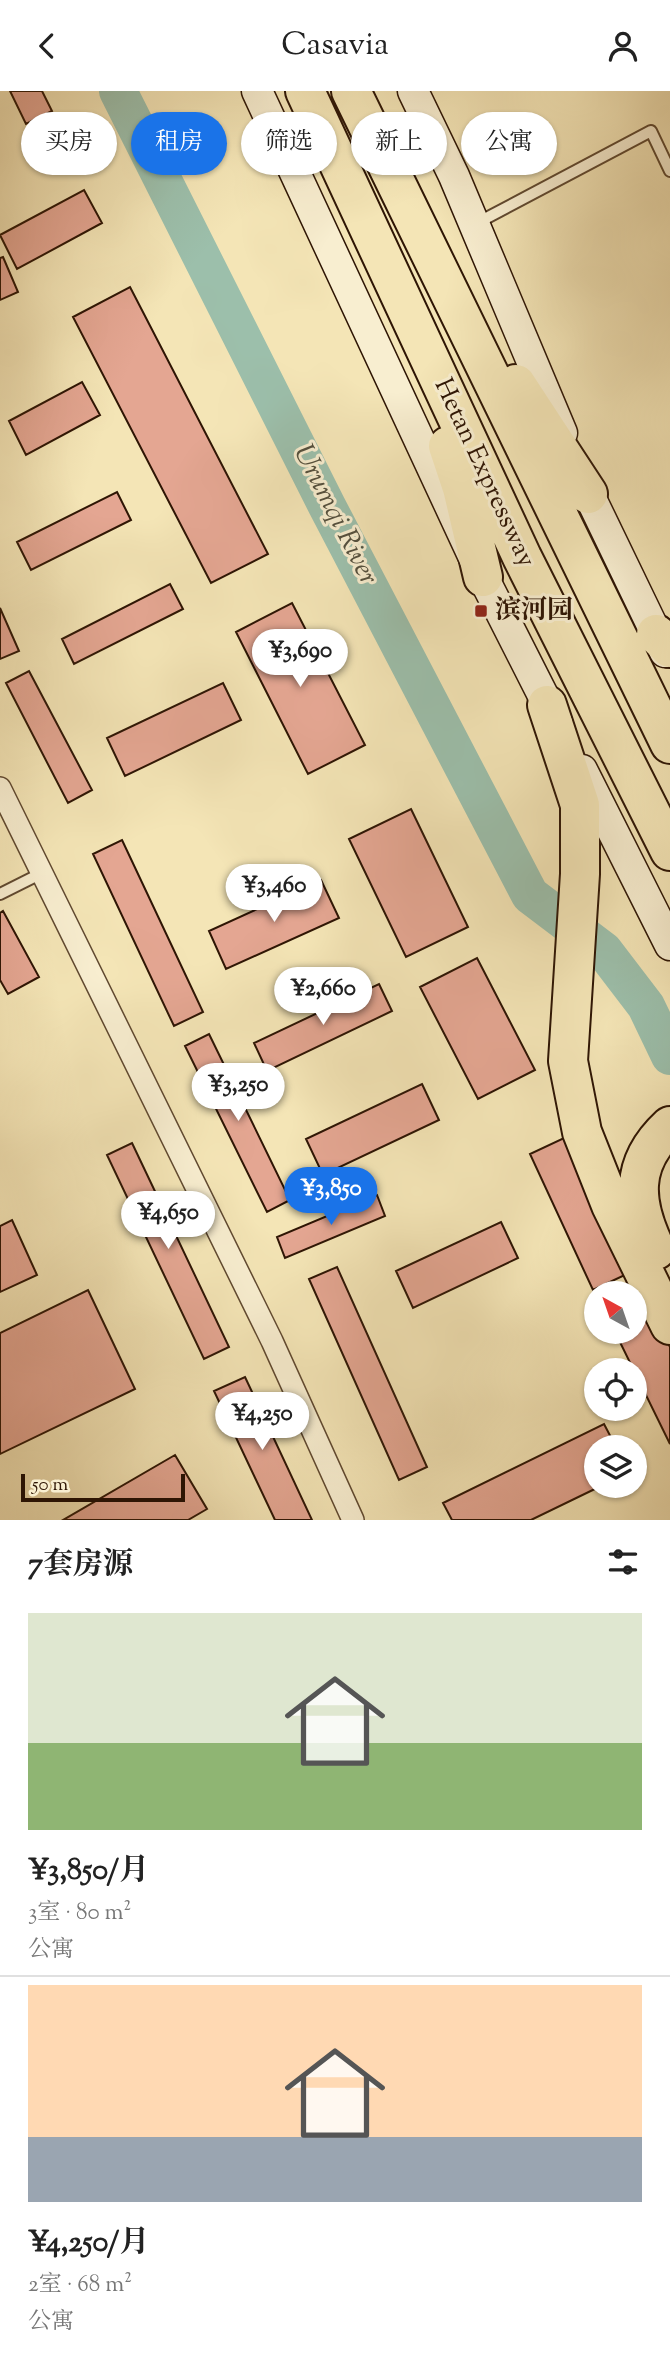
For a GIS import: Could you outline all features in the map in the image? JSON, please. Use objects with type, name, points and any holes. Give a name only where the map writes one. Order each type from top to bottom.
[{"type":"highway","name":"Hetan Expressway","points":[[305,91],[522,557],[670,851]]},
{"type":"highway","name":"Hetan Expressway","points":[[351,91],[670,744]]},
{"type":"highway","points":[[424,242],[588,494]]},
{"type":"highway","points":[[383,258],[462,488],[483,577]]},
{"type":"highway","points":[[547,705],[580,805],[580,874],[568,1061],[582,1132],[611,1205],[670,1325]]},
{"type":"highway","points":[[670,1126],[656,1139],[639,1179],[638,1198],[647,1230],[670,1276]]},
{"type":"street","points":[[257,91],[483,577],[670,945]]},
{"type":"street","points":[[413,91],[474,224],[588,494],[665,648]]},
{"type":"street","points":[[0,788],[272,1341],[353,1520]]},
{"type":"lane","points":[[474,224],[651,131],[670,171]]},
{"type":"lane","points":[[0,894],[42,873]]},
{"type":"building","points":[[10,91],[42,91],[52,111],[21,112]]},
{"type":"building","points":[[84,190],[102,223],[17,269],[0,235]]},
{"type":"building","points":[[3,257],[18,292],[0,300],[0,258]]},
{"type":"building","points":[[130,287],[268,554],[211,583],[73,317]]},
{"type":"building","points":[[82,382],[100,415],[26,455],[9,421]]},
{"type":"building","points":[[117,492],[131,520],[31,570],[17,542]]},
{"type":"building","points":[[170,584],[183,609],[74,664],[62,639]]},
{"type":"building","points":[[292,603],[365,745],[308,774],[236,632]]},
{"type":"building","points":[[0,608],[19,651],[0,659]]},
{"type":"building","points":[[29,671],[92,790],[68,803],[6,683]]},
{"type":"building","points":[[223,683],[241,720],[125,776],[107,738]]},
{"type":"building","points":[[411,809],[468,927],[406,957],[349,839]]},
{"type":"building","points":[[122,840],[203,1012],[174,1026],[93,854]]},
{"type":"building","points":[[321,880],[339,918],[226,969],[209,931]]},
{"type":"building","points":[[3,911],[39,977],[8,994],[0,980],[0,913]]},
{"type":"building","points":[[477,958],[535,1070],[478,1099],[420,987]]},
{"type":"building","points":[[379,984],[392,1011],[267,1071],[254,1043]]},
{"type":"building","points":[[209,1034],[290,1200],[267,1212],[185,1046]]},
{"type":"building","points":[[422,1084],[439,1120],[323,1175],[306,1139]]},
{"type":"building","points":[[564,1138],[627,1274],[612,1281],[589,1281],[530,1154]]},
{"type":"building","points":[[132,1143],[229,1347],[204,1359],[107,1155]]},
{"type":"building","points":[[377,1195],[385,1216],[285,1258],[277,1237]]},
{"type":"building","points":[[12,1220],[37,1275],[0,1292],[0,1226]]},
{"type":"building","points":[[501,1222],[518,1258],[413,1308],[396,1271]]},
{"type":"building","points":[[337,1267],[427,1467],[399,1480],[309,1279]]},
{"type":"building","points":[[88,1290],[135,1389],[0,1454],[0,1333]]},
{"type":"building","points":[[648,1301],[670,1347],[670,1444],[647,1397],[647,1358],[628,1358],[621,1344],[648,1344]]},
{"type":"building","points":[[245,1377],[312,1520],[275,1520],[214,1391]]},
{"type":"building","points":[[604,1424],[610,1435],[584,1435],[584,1494],[531,1520],[452,1520],[443,1503]]},
{"type":"building","points":[[175,1455],[207,1509],[188,1520],[63,1520]]},
{"type":"waterway","name":"Urumqi River","points":[[118,91],[327,506],[530,895],[604,951],[646,1006],[670,1056]]},
{"type":"place","name":"滨河园","points":[[481,611]]}]
